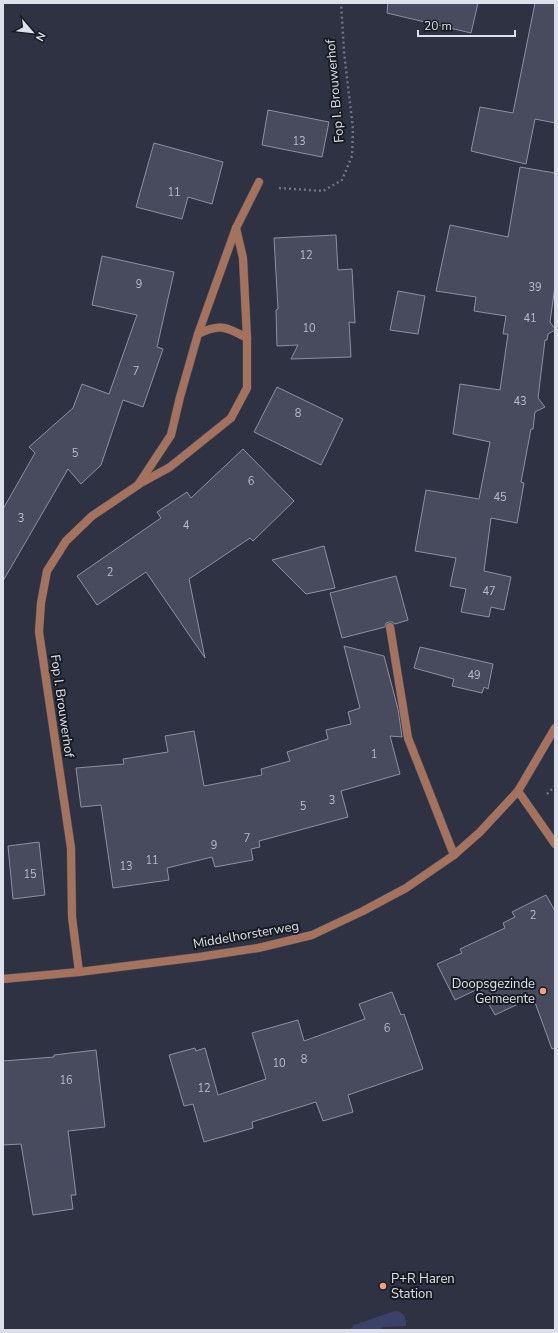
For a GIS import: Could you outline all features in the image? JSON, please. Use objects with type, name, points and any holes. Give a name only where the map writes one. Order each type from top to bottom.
[{"type":"street","name":"Fop I. Brouwerhof","points":[[138,485],[171,435],[198,334],[236,228],[259,182]]},
{"type":"street","name":"Fop I. Brouwerhof","points":[[79,972],[72,917],[72,848],[39,632],[41,603],[47,571],[66,541],[92,516],[138,485],[170,467],[231,418],[247,388],[247,338],[243,258],[236,228]]},
{"type":"street","points":[[198,334],[212,327],[229,328],[247,338]]},
{"type":"street","points":[[390,627],[408,738],[454,855]]},
{"type":"street","name":"Middelhorsterweg","points":[[3,979],[79,972],[258,948],[312,935],[363,911],[400,891],[454,855],[480,832],[518,791],[555,728]]},
{"type":"street","points":[[518,791],[555,844]]},
{"type":"path","name":"Fop I. Brouwerhof","points":[[259,182],[277,188],[323,191],[342,180],[352,156],[352,129],[344,52],[341,3]]},
{"type":"shaded area","points":[[395,1311],[403,1314],[406,1320],[406,1326],[382,1327],[381,1330],[350,1330],[354,1325]]},
{"type":"building","points":[[388,3],[478,3],[471,33],[387,13]]},
{"type":"building","points":[[535,3],[555,3],[555,123],[535,119],[526,164],[471,151],[480,107],[513,113]]},
{"type":"building","points":[[268,110],[329,122],[322,157],[262,145]]},
{"type":"building","points":[[154,143],[223,162],[212,204],[188,197],[182,219],[136,207]]},
{"type":"building","points":[[520,167],[555,173],[555,286],[550,322],[555,330],[548,334],[547,340],[545,340],[538,398],[545,407],[535,412],[533,429],[531,429],[521,482],[524,483],[517,523],[491,518],[484,571],[511,577],[504,610],[491,607],[489,617],[461,612],[466,589],[450,586],[456,558],[415,551],[426,490],[479,499],[490,442],[453,434],[460,384],[500,390],[508,334],[503,334],[506,316],[474,311],[476,297],[436,291],[450,225],[508,237]]},
{"type":"building","points":[[336,235],[338,270],[352,269],[355,323],[349,322],[351,357],[291,359],[298,345],[277,346],[276,310],[278,309],[274,238]]},
{"type":"building","points":[[102,256],[174,272],[157,347],[163,349],[143,407],[123,400],[101,465],[81,484],[68,469],[3,581],[3,509],[35,453],[29,447],[73,408],[82,384],[109,394],[137,315],[92,305]]},
{"type":"building","points":[[398,291],[425,296],[418,334],[390,330]]},
{"type":"building","points":[[277,387],[343,419],[321,465],[254,432]]},
{"type":"building","points":[[243,449],[294,501],[253,541],[250,538],[189,579],[205,658],[146,572],[97,605],[77,576],[161,518],[157,512],[187,492],[191,498]]},
{"type":"building","points":[[324,546],[335,588],[306,594],[272,560]]},
{"type":"building","points":[[396,576],[408,620],[395,624],[389,622],[386,623],[385,627],[342,638],[330,593]]},
{"type":"building","points":[[344,646],[384,656],[398,709],[402,737],[390,736],[400,774],[341,791],[348,817],[259,841],[260,847],[251,849],[253,860],[215,867],[212,857],[167,868],[169,880],[113,888],[101,805],[81,807],[76,768],[124,764],[123,759],[168,752],[165,736],[194,731],[204,786],[262,775],[261,769],[290,761],[287,752],[328,739],[326,730],[351,724],[348,712],[360,708]]},
{"type":"building","points":[[420,647],[493,664],[488,689],[484,687],[482,693],[452,686],[454,679],[414,668]]},
{"type":"building","points":[[39,842],[45,895],[13,899],[8,846]]},
{"type":"building","points":[[546,895],[555,911],[555,1048],[552,1049],[533,997],[495,1015],[480,988],[455,1000],[437,964],[462,953],[460,949],[505,928],[503,923],[515,917],[512,912]]},
{"type":"building","points":[[392,992],[401,1015],[404,1014],[423,1069],[348,1095],[353,1112],[323,1121],[316,1102],[252,1122],[253,1128],[204,1142],[193,1104],[184,1106],[169,1055],[195,1048],[196,1051],[205,1048],[218,1095],[266,1079],[252,1033],[298,1020],[304,1041],[365,1019],[359,1004]]},
{"type":"building","points":[[96,1050],[105,1127],[68,1131],[76,1195],[71,1195],[73,1209],[33,1215],[21,1144],[3,1145],[3,1061],[54,1057],[54,1055]]},
{"type":"place","name":"Doopsgezinde Gemeente","points":[[543,991]]},
{"type":"place","name":"P+R Haren Station","points":[[383,1286]]}]
